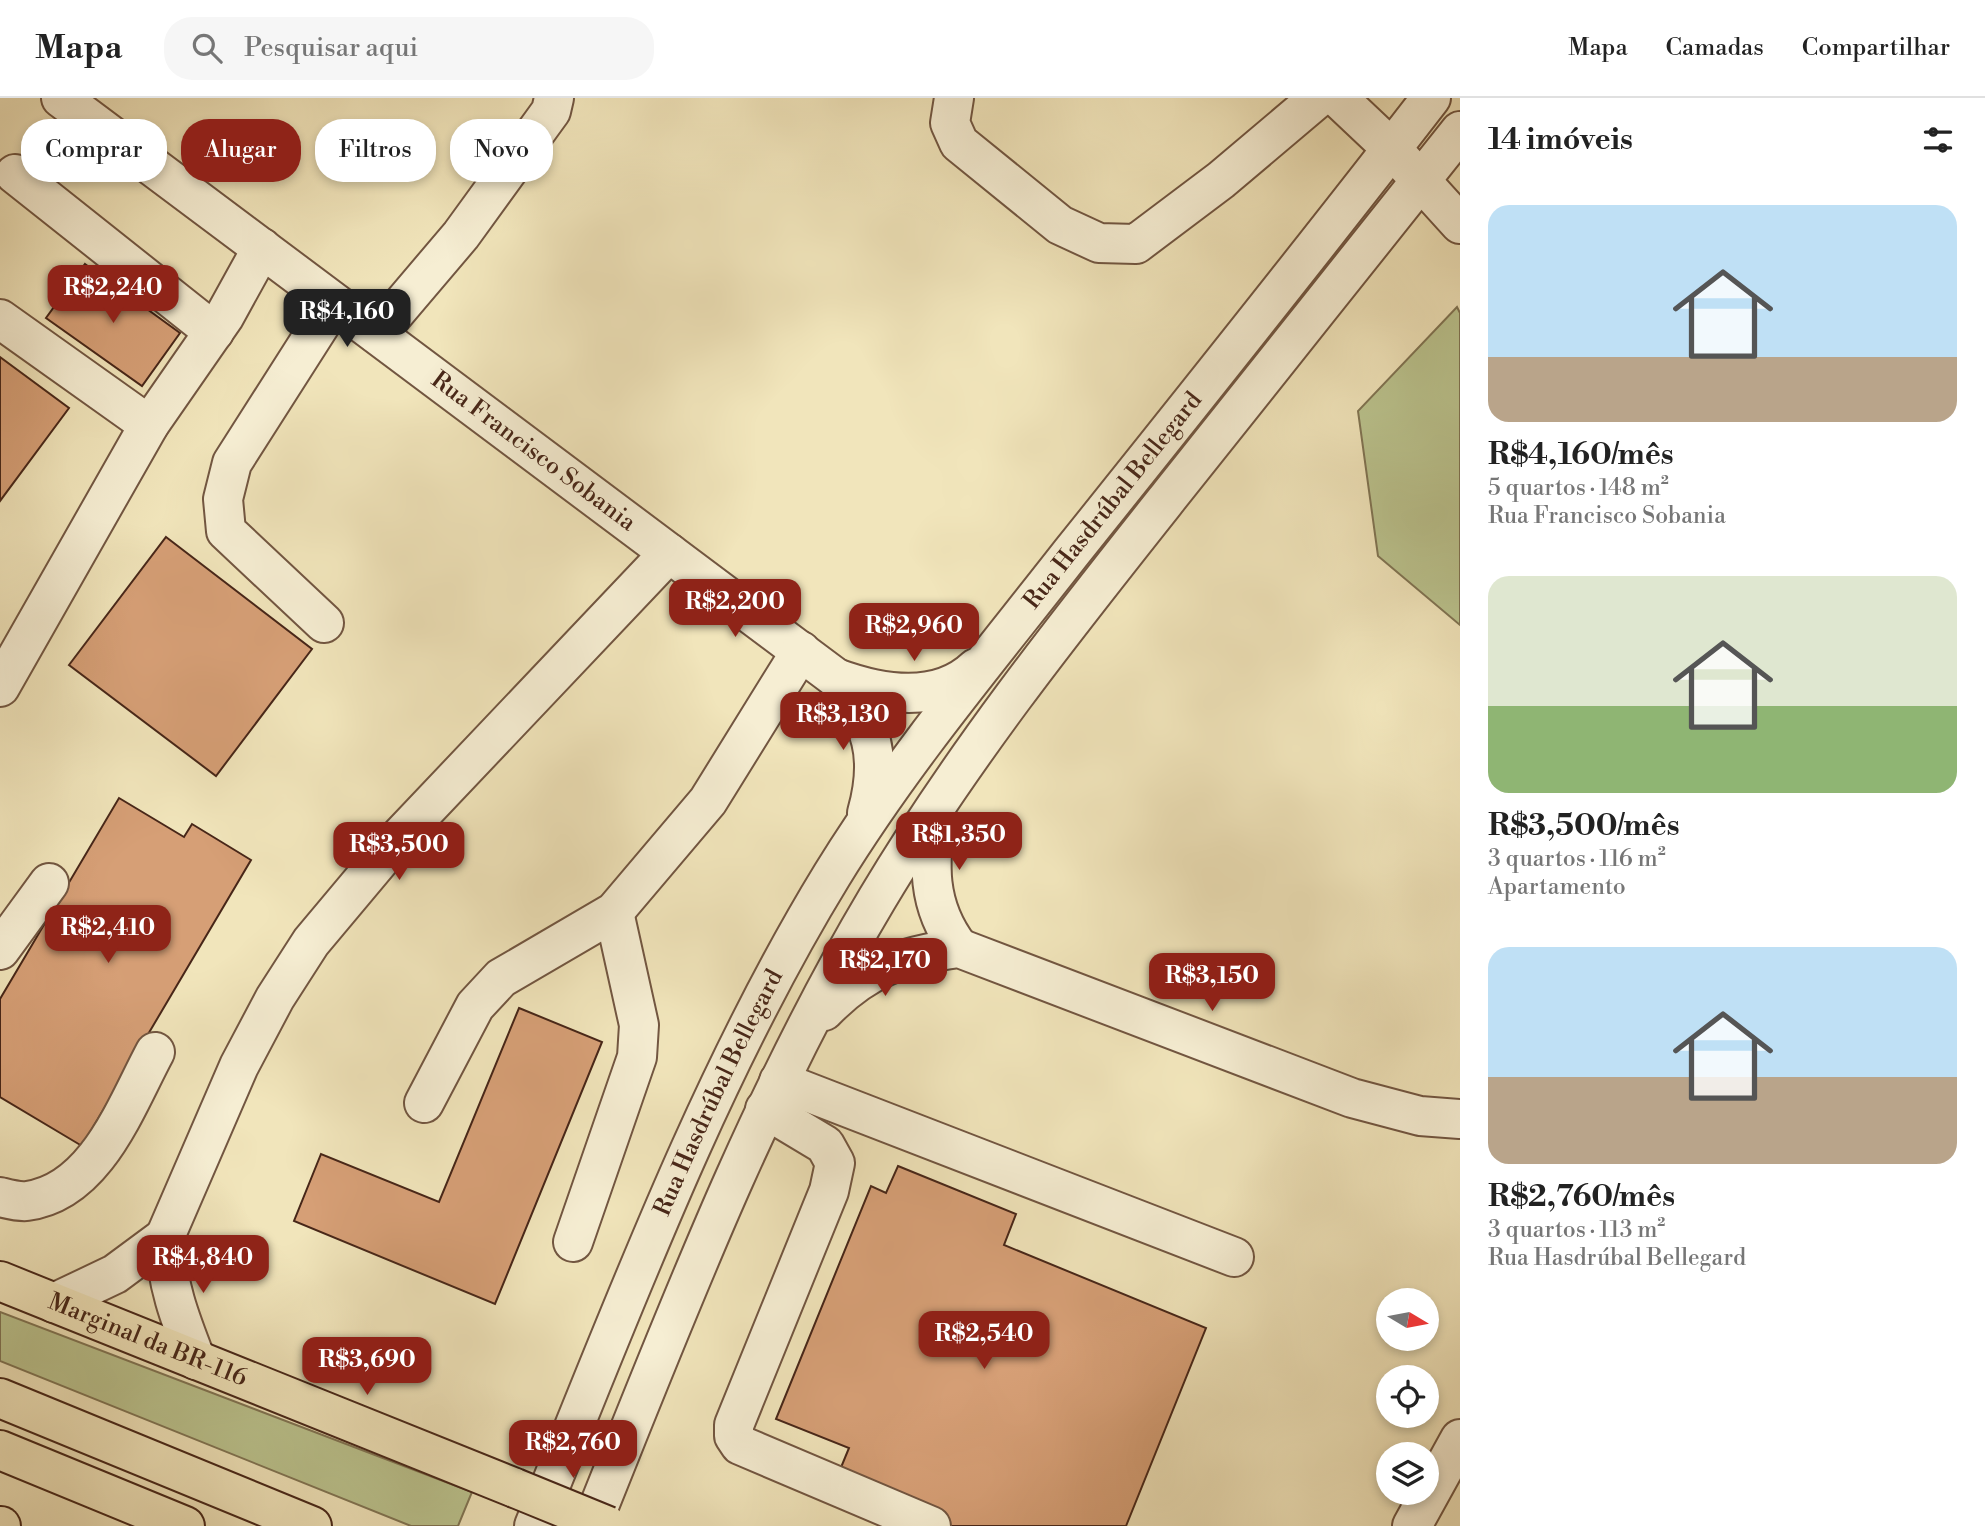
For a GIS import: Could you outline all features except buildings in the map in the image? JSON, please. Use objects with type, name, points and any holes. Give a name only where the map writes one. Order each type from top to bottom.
[{"type":"main road","name":"Marginal da BR-116","points":[[0,1281],[608,1526]]},
{"type":"main road","points":[[0,1398],[312,1526]]},
{"type":"main road","points":[[0,1450],[185,1526]]},
{"type":"street","name":"Rua Francisco Sobania","points":[[61,98],[836,678],[857,704],[868,726],[875,758],[874,788],[864,823]]},
{"type":"street","points":[[377,334],[461,235],[551,111],[554,98]]},
{"type":"street","points":[[954,98],[950,123],[959,143],[1060,225],[1099,243],[1136,244],[1222,180],[1318,98]]},
{"type":"street","points":[[1338,98],[1392,149],[1460,224]]},
{"type":"street","name":"Rua Hasdrúbal Bellegard","points":[[534,1526],[641,1266],[714,1102],[800,928],[864,823],[994,651],[1432,98]]},
{"type":"street","name":"Rua Hasdrúbal Bellegard","points":[[591,1526],[703,1249],[772,1095],[875,903],[937,805],[1046,651],[1460,131]]},
{"type":"street","points":[[15,174],[214,332]]},
{"type":"street","points":[[0,687],[149,425],[214,332],[262,248]]},
{"type":"street","points":[[324,623],[226,531],[223,499],[232,463],[334,303]]},
{"type":"street","points":[[0,319],[149,425]]},
{"type":"street","points":[[196,1360],[172,1298],[166,1268],[165,1237],[239,1066],[275,998],[312,942],[394,843],[669,553]]},
{"type":"street","name":"Rua Francisco Sobania","points":[[836,678],[869,691],[902,695],[937,688],[970,674],[994,651]]},
{"type":"street","points":[[424,1103],[475,1006],[501,978],[614,912],[708,801],[801,652]]},
{"type":"street","points":[[937,805],[929,876],[934,904],[945,930],[959,948],[1352,1098],[1420,1116],[1460,1119]]},
{"type":"street","points":[[0,950],[49,883]]},
{"type":"street","points":[[573,1242],[637,1057],[639,1025],[614,912]]},
{"type":"street","points":[[804,1032],[841,994],[868,973],[896,960],[959,948]]},
{"type":"street","points":[[0,1198],[26,1202],[68,1186],[102,1149],[155,1052]]},
{"type":"street","points":[[772,1095],[1234,1257]]},
{"type":"street","points":[[772,1095],[825,1145],[835,1163],[829,1191],[734,1425],[733,1436],[740,1445],[931,1526]]},
{"type":"street","points":[[54,1303],[115,1275],[165,1237]]},
{"type":"street","points":[[1412,1526],[1460,1439]]},
{"type":"green space","points":[[1457,307],[1460,313],[1460,625],[1378,556],[1358,411]]},
{"type":"green space","points":[[0,1312],[472,1492],[458,1526],[411,1526],[0,1361]]}]
